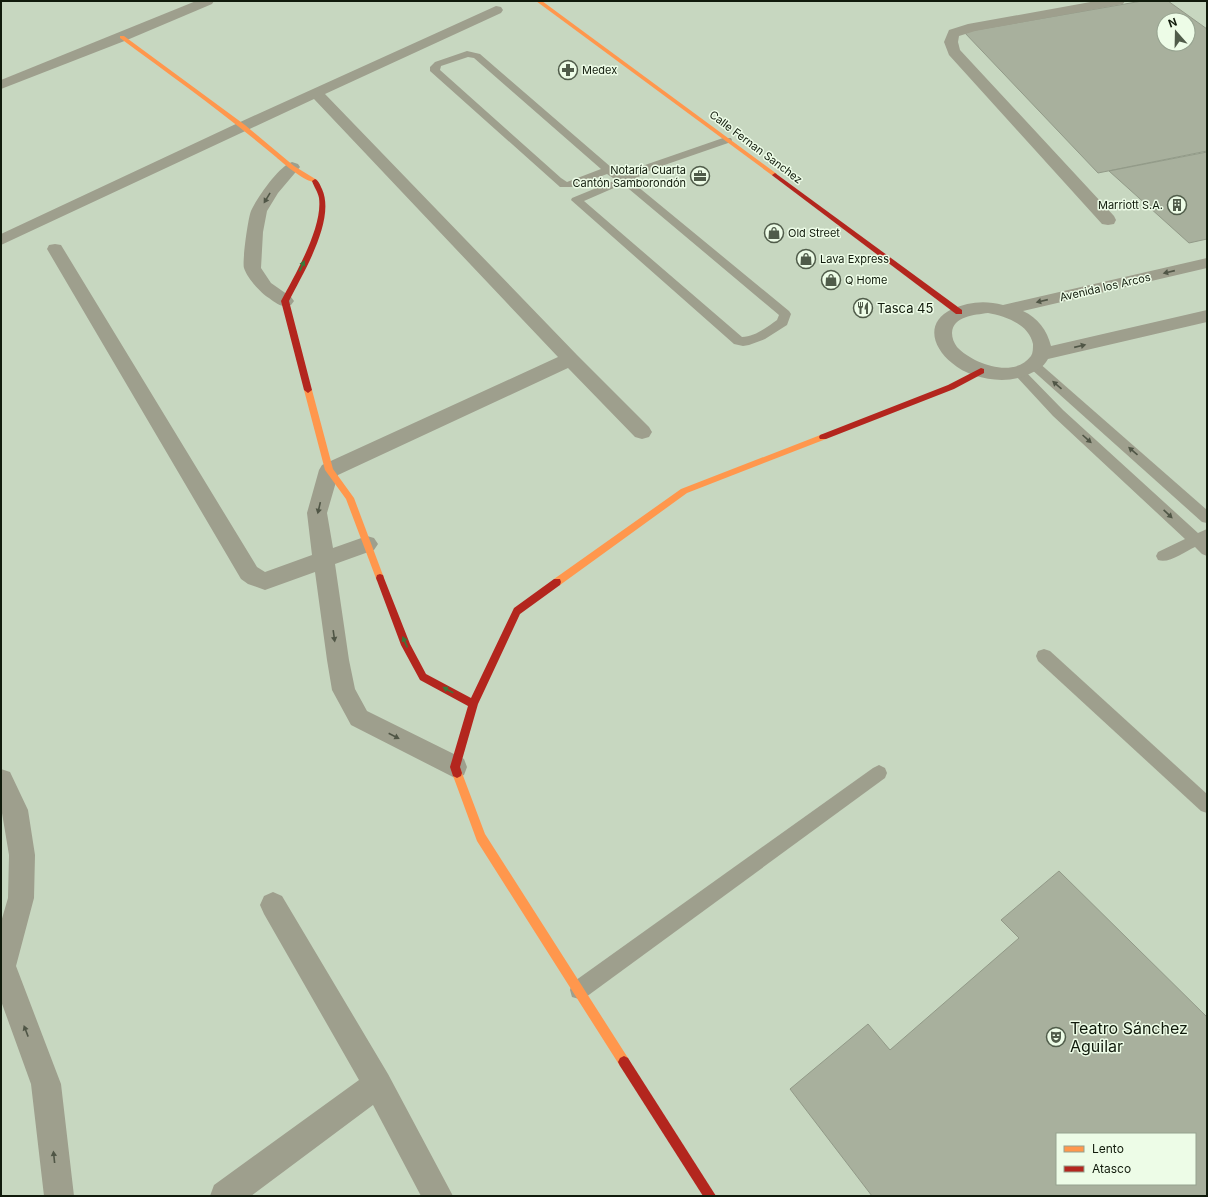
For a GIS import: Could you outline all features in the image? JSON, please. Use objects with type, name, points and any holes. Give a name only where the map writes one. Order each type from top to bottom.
[{"type":"street","points":[[1,85],[122,37],[207,1]]},
{"type":"street","name":"Calle Fernan Sanchez","points":[[539,1],[959,312]]},
{"type":"street","points":[[1108,220],[954,52],[950,44],[950,39],[954,33],[973,27],[1118,1]]},
{"type":"street","points":[[1,240],[243,126],[496,10]]},
{"type":"street","points":[[122,37],[243,126],[292,167],[315,180],[322,199],[318,227],[303,264],[285,301]]},
{"type":"street","points":[[316,93],[570,359],[642,432]]},
{"type":"street","points":[[292,167],[271,191],[259,211],[255,232],[252,268],[265,287],[285,301],[329,470],[350,498],[406,645],[423,677],[473,704]]},
{"type":"street","points":[[55,249],[249,572],[256,578],[265,581],[367,544]]},
{"type":"street","name":"Avenida los Arcos","points":[[1004,310],[1207,263]]},
{"type":"street","points":[[1032,364],[1042,341],[1035,329],[1021,318],[1004,310],[972,308],[959,312],[948,319],[942,330],[943,342],[950,353],[959,360],[980,371],[1001,374],[1032,364],[1207,316]]},
{"type":"street","points":[[455,767],[359,718],[344,690],[338,660],[317,513],[329,470],[570,359]]},
{"type":"street","points":[[710,1196],[481,837],[455,767],[473,704],[517,611],[684,491],[951,387],[980,371]]},
{"type":"street","points":[[1,780],[15,810],[22,855],[21,898],[2,966],[46,1084],[59,1196]]},
{"type":"street","points":[[273,906],[378,1084],[438,1196]]},
{"type":"street","points":[[225,1196],[378,1084]]},
{"type":"lane","points":[[608,170],[568,185],[562,184],[435,71],[434,67],[438,64],[467,54],[477,56],[608,170],[624,180],[785,314],[783,322],[750,341],[743,343],[738,341],[576,200],[624,180],[649,167],[727,140]]},
{"type":"lane","points":[[1032,364],[1207,518]]},
{"type":"lane","points":[[1032,364],[1058,413],[1141,488],[1202,537],[1207,550]]},
{"type":"lane","points":[[1141,488],[1162,477]]},
{"type":"lane","points":[[1163,556],[1202,537]]},
{"type":"lane","points":[[1044,656],[1207,805]]},
{"type":"lane","points":[[579,990],[879,773]]},
{"type":"building","points":[[1142,1],[1168,1],[1183,12],[1156,12],[1156,52],[1196,52],[1196,21],[1207,29],[1207,151],[1098,173],[964,32]]},
{"type":"building","name":"Marriott S.A.","points":[[1207,152],[1207,239],[1189,243],[1109,171]]},
{"type":"building","name":"Teatro Sánchez Aguilar","points":[[1059,871],[1207,1017],[1207,1194],[1205,1196],[872,1196],[790,1089],[868,1024],[890,1050],[1019,938],[1001,920]]},
{"type":"traffic: slow","points":[[539,1],[775,175]]},
{"type":"traffic: slow","points":[[122,37],[243,126],[292,167],[315,181]]},
{"type":"traffic: slow","points":[[308,390],[329,470],[350,498],[380,578]]},
{"type":"traffic: slow","points":[[557,582],[684,491],[823,437]]},
{"type":"traffic: slow","points":[[457,773],[481,837],[624,1062]]},
{"type":"traffic: jam","points":[[775,175],[959,312]]},
{"type":"traffic: jam","points":[[308,390],[285,301],[310,251],[320,223],[322,199],[315,181]]},
{"type":"traffic: jam","points":[[823,437],[951,387],[981,371]]},
{"type":"traffic: jam","points":[[380,578],[406,645],[423,677],[473,704]]},
{"type":"traffic: jam","points":[[457,773],[455,767],[473,704],[517,611],[557,582]]},
{"type":"traffic: jam","points":[[624,1062],[710,1196]]},
{"type":"place","name":"Medex","points":[[568,70]]},
{"type":"place","name":"Notaría Cuarta Cantón Samborondón","points":[[700,176]]},
{"type":"place","name":"Marriott S.A.","points":[[1177,205]]},
{"type":"place","name":"Old Street","points":[[774,233]]},
{"type":"place","name":"Lava Express","points":[[806,259]]},
{"type":"place","name":"Q Home","points":[[831,280]]},
{"type":"place","name":"Tasca 45","points":[[863,308]]},
{"type":"place","name":"Teatro Sánchez Aguilar","points":[[1056,1037]]}]
